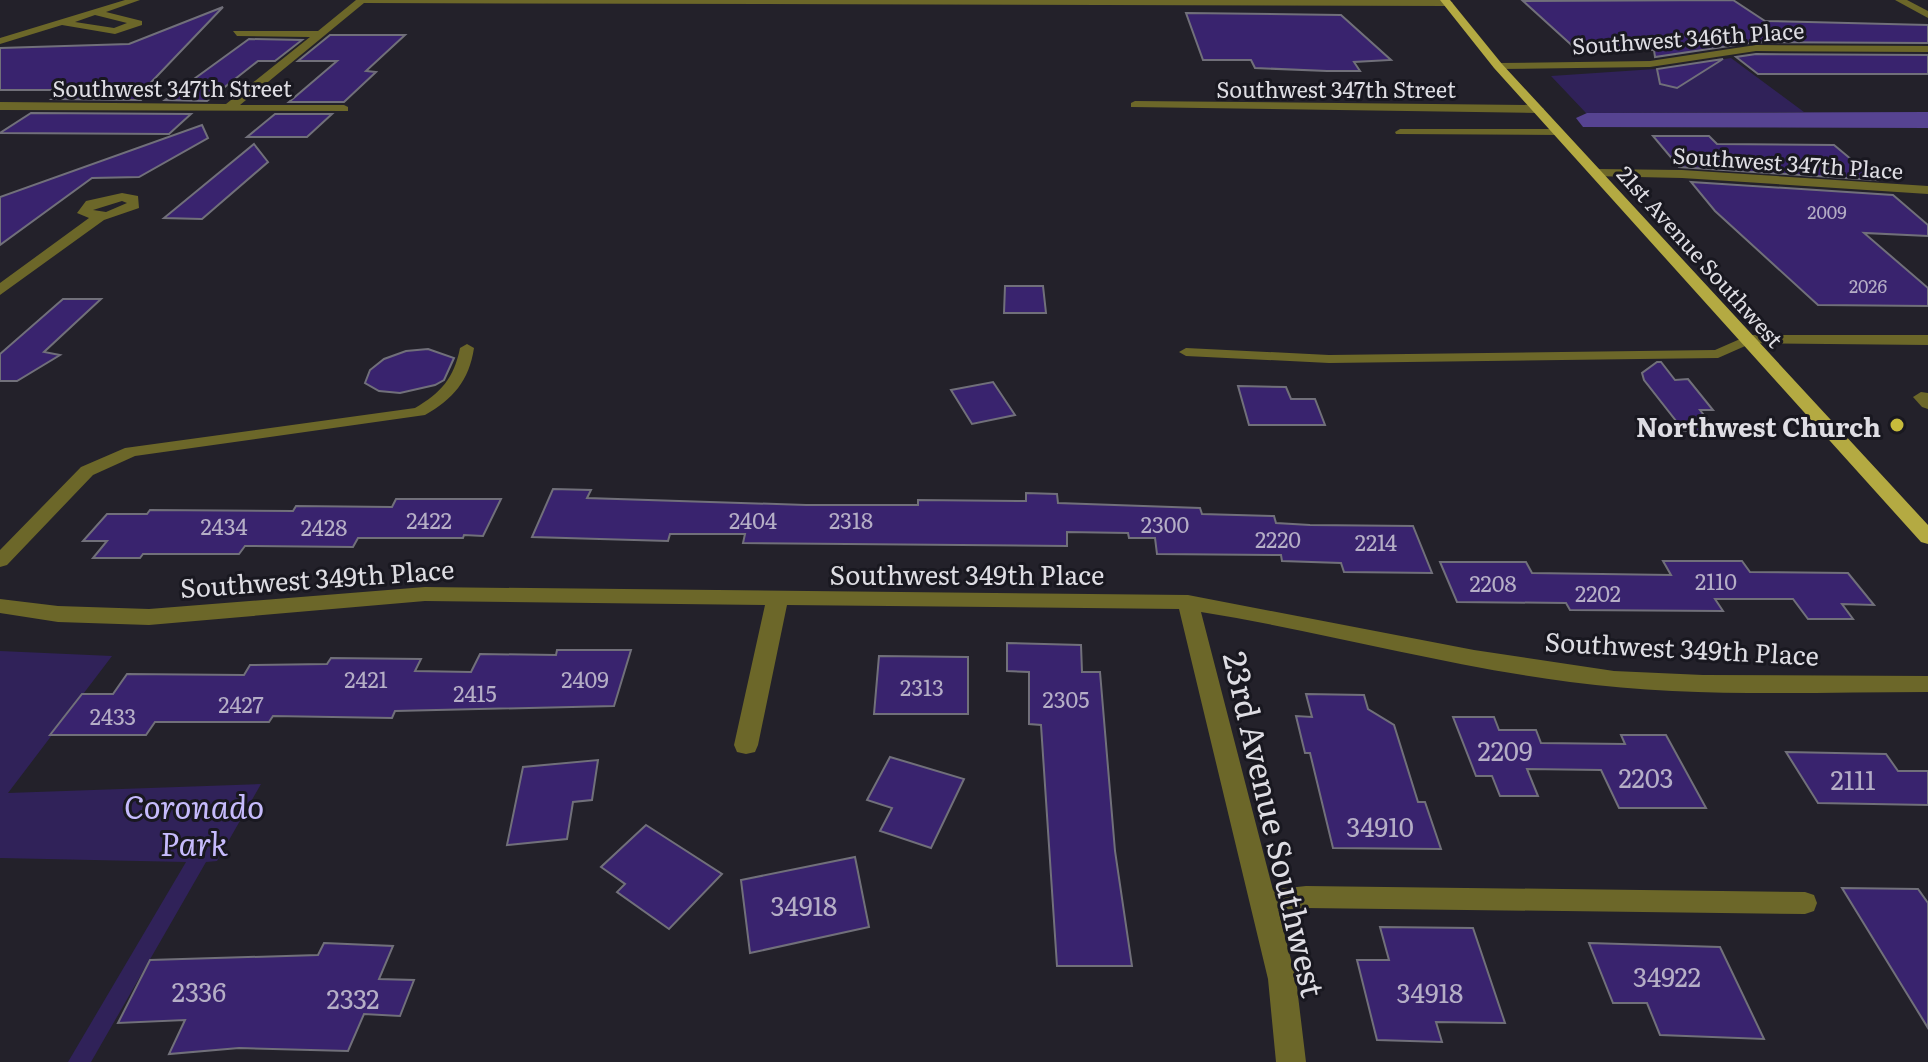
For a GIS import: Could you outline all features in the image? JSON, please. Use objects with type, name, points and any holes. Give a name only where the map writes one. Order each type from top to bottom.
[{"type":"main road","name":"21st Avenue Southwest","points":[[1447,2],[1498,66],[1928,537]]},
{"type":"street","points":[[0,41],[135,0]]},
{"type":"street","points":[[230,107],[362,0],[1447,2]]},
{"type":"street","points":[[1900,0],[1928,15]]},
{"type":"street","points":[[60,22],[106,31],[127,29],[138,23],[94,12]]},
{"type":"street","points":[[237,33],[320,34]]},
{"type":"street","name":"Southwest 346th Place","points":[[1498,66],[1650,64],[1756,48],[1928,49]]},
{"type":"street","name":"Southwest 347th Street","points":[[1135,105],[1538,109]]},
{"type":"street","name":"Southwest 347th Street","points":[[0,106],[344,109]]},
{"type":"street","name":"Southwest 347th Place","points":[[1597,173],[1682,174],[1928,190]]},
{"type":"street","points":[[0,290],[99,217]]},
{"type":"street","points":[[1747,340],[1928,340]]},
{"type":"street","name":"Southwest 349th Place","points":[[0,606],[58,614],[149,617],[425,594],[1188,602],[1277,616],[1572,674],[1719,683],[1928,684]]},
{"type":"street","points":[[746,745],[777,600]]},
{"type":"street","name":"23rd Avenue Southwest","points":[[1188,602],[1282,979],[1291,1062]]},
{"type":"lane","points":[[1400,132],[1559,132]]},
{"type":"lane","points":[[1186,352],[1329,359],[1718,354],[1747,340]]},
{"type":"lane","points":[[0,561],[87,471],[131,452],[419,412],[452,393],[464,370],[467,348]]},
{"type":"lane","points":[[1928,398],[1921,397],[1928,404]]},
{"type":"lane","points":[[1262,900],[1306,897],[1805,903]]},
{"type":"green space","points":[[1731,58],[1804,112],[1586,113],[1551,76],[1670,68]]},
{"type":"green space","name":"Coronado Park","points":[[0,651],[112,656],[8,793],[261,784],[217,861],[206,862],[91,1062],[68,1062],[186,862],[0,858]]},
{"type":"shaded area","points":[[1928,112],[1928,128],[1583,127],[1576,118],[1587,113]]},
{"type":"building","points":[[1733,0],[1765,21],[1928,25],[1928,43],[1756,42],[1655,57],[1654,50],[1577,50],[1523,1]]},
{"type":"building","points":[[223,7],[137,97],[140,100],[52,99],[66,90],[0,90],[0,48],[129,44]]},
{"type":"building","points":[[1186,13],[1341,15],[1391,60],[1354,62],[1360,71],[1327,71],[1255,68],[1251,60],[1203,60]]},
{"type":"building","points":[[330,35],[405,35],[366,71],[376,72],[344,102],[289,102],[337,61],[298,61]]},
{"type":"building","points":[[249,39],[302,40],[275,61],[258,61],[207,101],[165,100]]},
{"type":"building","points":[[1756,54],[1928,55],[1928,74],[1758,74],[1736,57]]},
{"type":"building","points":[[1723,59],[1677,88],[1660,84],[1657,69]]},
{"type":"building","points":[[31,113],[191,114],[169,134],[0,133]]},
{"type":"building","points":[[275,114],[332,114],[307,137],[247,137]]},
{"type":"building","points":[[202,125],[208,138],[139,177],[92,178],[0,245],[0,197]]},
{"type":"building","points":[[1653,136],[1709,136],[1717,144],[1834,145],[1876,180],[1679,167]]},
{"type":"building","points":[[254,144],[268,162],[202,219],[164,218]]},
{"type":"building","points":[[1691,182],[1893,195],[1928,225],[1928,236],[1864,233],[1928,288],[1928,306],[1818,305],[1715,211]]},
{"type":"building","points":[[1005,286],[1043,286],[1046,313],[1004,313]]},
{"type":"building","points":[[63,299],[101,299],[44,352],[60,355],[17,381],[0,381],[0,354]]},
{"type":"building","points":[[428,349],[454,358],[444,380],[435,385],[400,393],[379,391],[365,383],[370,370],[384,359],[406,351]]},
{"type":"building","points":[[1661,362],[1675,380],[1688,379],[1713,410],[1700,410],[1716,431],[1684,431],[1644,380],[1642,373]]},
{"type":"building","points":[[993,382],[1015,415],[972,424],[951,390]]},
{"type":"building","points":[[1238,386],[1286,387],[1291,399],[1315,399],[1325,425],[1249,425]]},
{"type":"building","points":[[553,489],[591,490],[587,498],[806,505],[918,505],[918,500],[1026,501],[1026,493],[1057,494],[1058,503],[1200,508],[1202,514],[1274,516],[1276,523],[1413,526],[1432,573],[1344,572],[1341,563],[1282,561],[1281,555],[1157,554],[1155,538],[1129,538],[1128,533],[1067,532],[1067,546],[743,543],[745,534],[670,534],[668,541],[532,537]]},
{"type":"building","points":[[396,499],[501,499],[483,536],[358,538],[353,547],[245,546],[239,554],[143,554],[140,558],[93,558],[107,541],[83,541],[107,514],[147,514],[150,510],[293,511],[296,506],[392,507]]},
{"type":"building","points":[[1663,561],[1742,561],[1750,572],[1848,573],[1874,605],[1842,604],[1853,619],[1808,619],[1793,599],[1715,599],[1723,611],[1570,610],[1566,603],[1457,602],[1440,562],[1526,562],[1532,573],[1671,575]]},
{"type":"building","points":[[1007,643],[1081,645],[1082,672],[1100,672],[1115,851],[1132,966],[1057,966],[1041,725],[1029,724],[1029,672],[1007,671]]},
{"type":"building","points":[[557,650],[631,650],[614,706],[395,711],[392,718],[273,716],[269,722],[155,722],[146,735],[50,735],[82,694],[113,694],[127,674],[244,675],[250,665],[327,664],[331,658],[421,659],[415,671],[471,672],[480,654],[556,655]]},
{"type":"building","points":[[879,656],[968,657],[968,714],[874,714]]},
{"type":"building","points":[[1306,694],[1364,695],[1368,709],[1394,725],[1418,802],[1425,802],[1441,849],[1333,848],[1310,753],[1305,753],[1296,716],[1312,717]]},
{"type":"building","points":[[1453,717],[1494,717],[1499,730],[1536,730],[1541,743],[1625,744],[1621,735],[1666,735],[1706,808],[1619,808],[1601,770],[1527,769],[1538,796],[1500,796],[1492,776],[1476,776]]},
{"type":"building","points":[[1786,752],[1886,754],[1898,771],[1928,771],[1928,805],[1818,803]]},
{"type":"building","points":[[890,757],[964,779],[931,848],[880,831],[892,808],[867,800]]},
{"type":"building","points":[[598,760],[592,800],[573,802],[567,839],[507,845],[523,767]]},
{"type":"building","points":[[646,825],[722,874],[669,929],[617,892],[625,884],[601,867]]},
{"type":"building","points":[[855,857],[869,927],[750,953],[741,880]]},
{"type":"building","points":[[1842,888],[1918,889],[1928,903],[1928,1028]]},
{"type":"building","points":[[1380,927],[1473,928],[1505,1023],[1436,1022],[1442,1042],[1377,1040],[1357,960],[1389,960]]},
{"type":"building","points":[[324,943],[393,946],[379,979],[414,980],[400,1016],[364,1014],[348,1051],[239,1048],[169,1054],[185,1020],[118,1023],[150,960],[318,955]]},
{"type":"building","points":[[1589,943],[1720,947],[1764,1039],[1660,1035],[1647,1003],[1613,1003]]},
{"type":"place","name":"Northwest Church","points":[[1897,425]]}]
